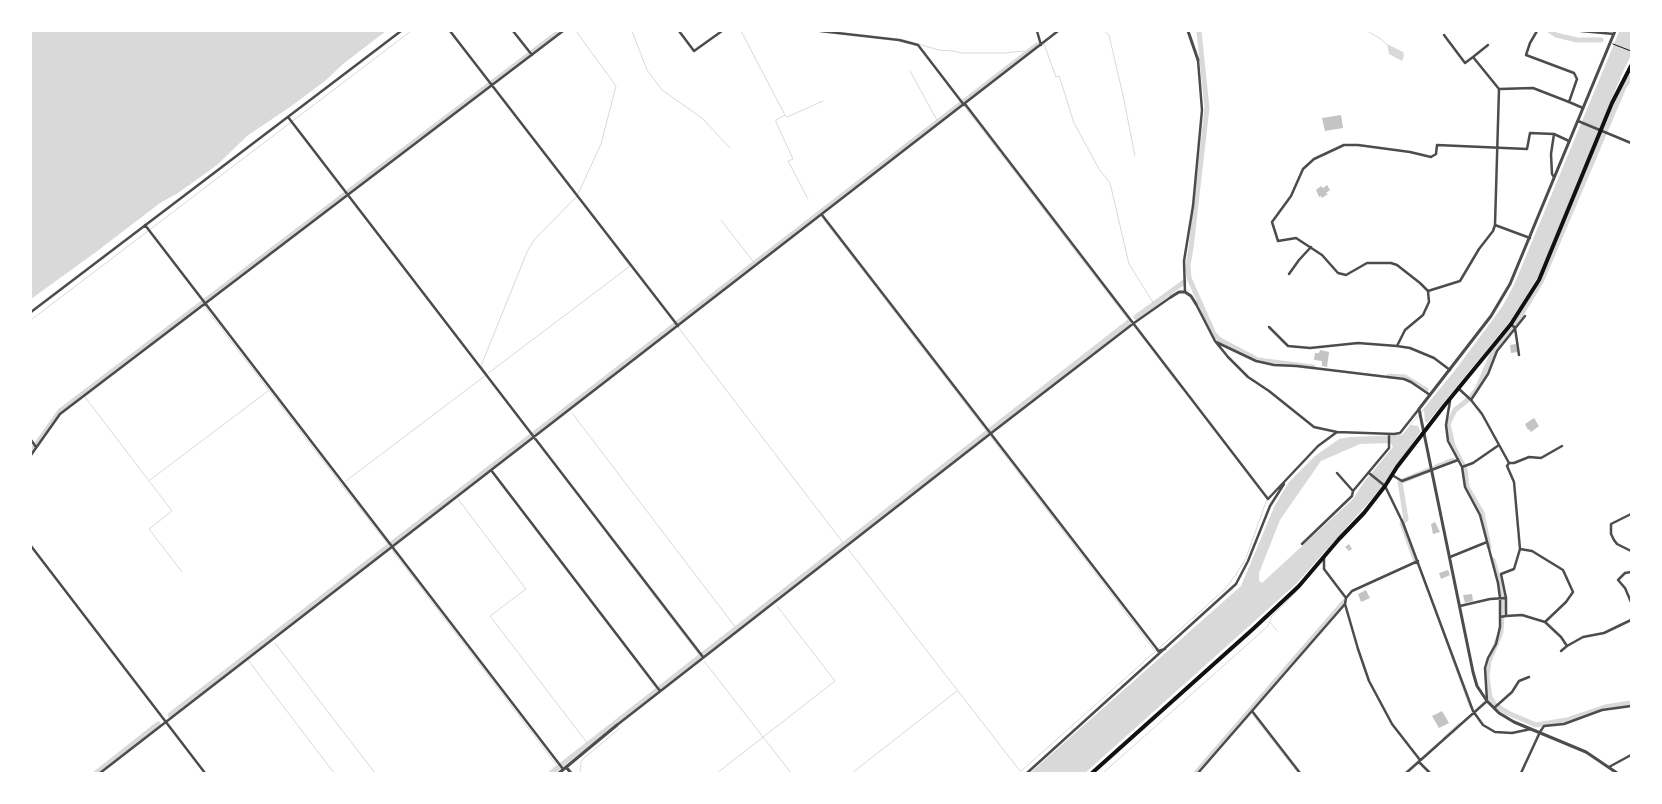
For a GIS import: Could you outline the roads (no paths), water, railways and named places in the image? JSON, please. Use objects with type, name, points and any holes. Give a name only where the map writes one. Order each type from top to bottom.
[{"type":"main road","points":[[1092,773],[1299,586],[1385,485],[1424,430],[1458,388],[1514,327],[1539,280],[1612,103],[1631,66]]},
{"type":"street","points":[[31,312],[401,31]]},
{"type":"street","points":[[450,31],[677,324]]},
{"type":"street","points":[[513,31],[531,54]]},
{"type":"street","points":[[31,455],[60,414],[204,302],[563,31]]},
{"type":"street","points":[[679,31],[694,51],[722,31]]},
{"type":"street","points":[[820,31],[899,40],[918,45],[1268,499],[1318,446],[1337,432]]},
{"type":"street","points":[[1037,31],[1041,45]]},
{"type":"street","points":[[100,773],[391,545],[491,470],[677,324],[822,215],[1058,31]]},
{"type":"street","points":[[1185,292],[1184,262],[1193,206],[1202,110],[1198,60],[1188,31]]},
{"type":"street","points":[[1537,31],[1526,55],[1574,73],[1577,79],[1569,102]]},
{"type":"street","points":[[559,773],[562,767],[617,725],[659,689],[989,432],[1134,323],[1179,292],[1185,292],[1191,296],[1215,341],[1248,377],[1319,429],[1389,435],[1400,432],[1450,370],[1502,300],[1579,122],[1615,32],[1582,31]]},
{"type":"street","points":[[1444,35],[1465,63],[1488,45]]},
{"type":"street","points":[[1428,291],[1460,281],[1495,225],[1499,89],[1473,57]]},
{"type":"street","points":[[1499,89],[1533,88],[1584,109]]},
{"type":"street","points":[[288,117],[702,656]]},
{"type":"street","points":[[1579,122],[1631,143]]},
{"type":"street","points":[[1397,346],[1405,330],[1423,315],[1429,302],[1428,291],[1392,263],[1367,264],[1346,275],[1338,273],[1322,255],[1296,238],[1278,241],[1272,222],[1291,196],[1303,169],[1314,159],[1338,147],[1358,146],[1410,152],[1431,157],[1436,154],[1437,145],[1528,149],[1530,133],[1554,134],[1570,141]]},
{"type":"street","points":[[1554,134],[1551,154],[1552,174],[1555,177]]},
{"type":"street","points":[[822,215],[1157,650],[1165,649]]},
{"type":"street","points":[[145,225],[562,767],[571,773]]},
{"type":"street","points":[[1495,225],[1530,238]]},
{"type":"street","points":[[1289,274],[1311,247]]},
{"type":"street","points":[[1471,400],[1488,374],[1497,351],[1514,327],[1525,316]]},
{"type":"street","points":[[1269,327],[1288,346],[1310,348],[1358,343],[1397,346],[1410,348],[1434,358],[1450,370]]},
{"type":"street","points":[[1514,327],[1520,355]]},
{"type":"street","points":[[1215,341],[1256,361],[1274,365],[1404,379],[1430,395]]},
{"type":"street","points":[[1458,388],[1482,414],[1509,463],[1507,466],[1514,482],[1520,549],[1514,569],[1498,575]]},
{"type":"street","points":[[1450,398],[1446,429],[1450,444],[1464,467],[1465,487],[1480,515],[1503,598],[1503,616],[1496,644],[1485,668],[1486,701]]},
{"type":"street","points":[[1419,409],[1477,686],[1486,701],[1496,706],[1499,713],[1514,722],[1586,752],[1617,773]]},
{"type":"street","points":[[1302,544],[1352,496],[1353,491],[1370,474],[1389,448],[1389,435]]},
{"type":"street","points":[[31,440],[36,446]]},
{"type":"street","points":[[1464,467],[1499,445]]},
{"type":"street","points":[[1509,463],[1529,457],[1541,458],[1562,446]]},
{"type":"street","points":[[1392,475],[1401,480],[1458,460]]},
{"type":"street","points":[[491,470],[659,689]]},
{"type":"street","points":[[1337,473],[1353,491]]},
{"type":"street","points":[[1370,474],[1385,485],[1403,523],[1473,711],[1483,725],[1495,732],[1512,733],[1532,729]]},
{"type":"street","points":[[1026,773],[1236,584],[1248,561],[1270,506],[1288,477]]},
{"type":"street","points":[[1631,514],[1611,524],[1611,534],[1617,544],[1631,551]]},
{"type":"street","points":[[1450,557],[1487,542]]},
{"type":"street","points":[[31,546],[206,773]]},
{"type":"street","points":[[1520,549],[1532,551],[1563,570],[1573,592],[1545,622]]},
{"type":"street","points":[[1324,557],[1324,569],[1346,598],[1358,649],[1370,681],[1392,724],[1430,773]]},
{"type":"street","points":[[1346,598],[1352,592],[1417,562]]},
{"type":"street","points":[[1631,572],[1625,573],[1618,580],[1625,588],[1631,602]]},
{"type":"street","points":[[1460,606],[1503,598]]},
{"type":"street","points":[[1503,598],[1503,616]]},
{"type":"street","points":[[1198,773],[1346,604]]},
{"type":"street","points":[[1503,616],[1522,615],[1545,622],[1561,637],[1567,646]]},
{"type":"street","points":[[1560,651],[1583,637],[1604,633],[1631,620]]},
{"type":"street","points":[[1496,706],[1512,692],[1519,682],[1529,677]]},
{"type":"street","points":[[1406,773],[1486,701]]},
{"type":"street","points":[[1521,773],[1544,726],[1564,724],[1602,710],[1631,706]]},
{"type":"street","points":[[1252,711],[1300,773]]},
{"type":"street","points":[[1610,768],[1631,755]]},
{"type":"waterway","points":[[31,320],[411,31]]},
{"type":"waterway","points":[[31,452],[60,411],[560,31]]},
{"type":"waterway","points":[[576,31],[616,86],[601,144],[578,194]]},
{"type":"waterway","points":[[632,31],[647,70],[662,90],[702,118],[730,148]]},
{"type":"waterway","points":[[741,31],[785,115]]},
{"type":"waterway","points":[[1104,31],[1109,35],[1135,156]]},
{"type":"waterway","points":[[1199,31],[1207,108],[1188,265],[1189,278],[1214,334],[1220,340],[1258,360],[1313,367]]},
{"type":"waterway","points":[[1367,31],[1387,45]]},
{"type":"waterway","points":[[1550,31],[1556,35],[1577,40],[1601,40]]},
{"type":"waterway","points":[[901,39],[939,50],[962,53],[1024,51],[1027,53]]},
{"type":"waterway","points":[[1044,44],[1056,77],[1059,76],[1074,123],[1099,169],[1110,183],[1129,264],[1154,304]]},
{"type":"waterway","points":[[170,715],[1037,45]]},
{"type":"waterway","points":[[910,71],[938,122]]},
{"type":"waterway","points":[[1489,547],[1482,513],[1467,487],[1465,469],[1453,446],[1448,424],[1455,410],[1470,398],[1477,389],[1494,350],[1514,326],[1541,282],[1624,87],[1631,77]]},
{"type":"waterway","points":[[808,199],[788,161],[793,159],[776,120],[823,101]]},
{"type":"waterway","points":[[965,107],[1130,322]]},
{"type":"waterway","points":[[486,372],[481,366],[527,252],[534,240],[577,196]]},
{"type":"waterway","points":[[721,220],[755,264]]},
{"type":"waterway","points":[[824,220],[988,433]]},
{"type":"waterway","points":[[346,481],[630,266],[619,252]]},
{"type":"waterway","points":[[1136,317],[1184,282]]},
{"type":"waterway","points":[[204,306],[341,484]]},
{"type":"waterway","points":[[551,773],[1130,321]]},
{"type":"waterway","points":[[1134,326],[1182,389]]},
{"type":"waterway","points":[[678,327],[844,544]]},
{"type":"waterway","points":[[1389,376],[1405,377],[1426,390]]},
{"type":"waterway","points":[[150,480],[268,391]]},
{"type":"waterway","points":[[85,397],[172,511],[149,529],[182,572]]},
{"type":"waterway","points":[[572,413],[736,628]]},
{"type":"waterway","points":[[991,437],[1155,651]]},
{"type":"waterway","points":[[1436,467],[1453,460]]},
{"type":"waterway","points":[[1403,522],[1406,519],[1400,482],[1429,470]]},
{"type":"waterway","points":[[492,473],[657,689]]},
{"type":"waterway","points":[[341,484],[390,547]]},
{"type":"waterway","points":[[458,499],[526,589],[490,616],[588,744]]},
{"type":"waterway","points":[[1019,773],[1224,590],[1246,558],[1267,499]]},
{"type":"waterway","points":[[1402,523],[1416,562]]},
{"type":"waterway","points":[[607,534],[700,656]]},
{"type":"waterway","points":[[848,549],[1020,771]]},
{"type":"waterway","points":[[392,550],[558,767]]},
{"type":"waterway","points":[[1493,560],[1503,596],[1501,632],[1489,661],[1487,677],[1490,697],[1495,705],[1536,725],[1567,720],[1605,707],[1631,703]]},
{"type":"waterway","points":[[1103,773],[1268,626],[1272,616],[1298,590]]},
{"type":"waterway","points":[[1196,773],[1344,602]]},
{"type":"waterway","points":[[717,773],[835,681],[777,606]]},
{"type":"waterway","points":[[1270,622],[1277,631]]},
{"type":"waterway","points":[[1439,622],[1470,708]]},
{"type":"waterway","points":[[275,643],[375,773]]},
{"type":"waterway","points":[[248,660],[334,773]]},
{"type":"waterway","points":[[704,661],[791,773]]},
{"type":"waterway","points":[[852,773],[957,691]]},
{"type":"waterway","points":[[1253,715],[1298,773]]},
{"type":"waterway","points":[[1443,738],[1459,723]]},
{"type":"waterway","points":[[96,773],[158,724]]},
{"type":"waterway","points":[[580,773],[583,759],[620,728]]},
{"type":"waterway","points":[[1408,773],[1439,745]]}]
